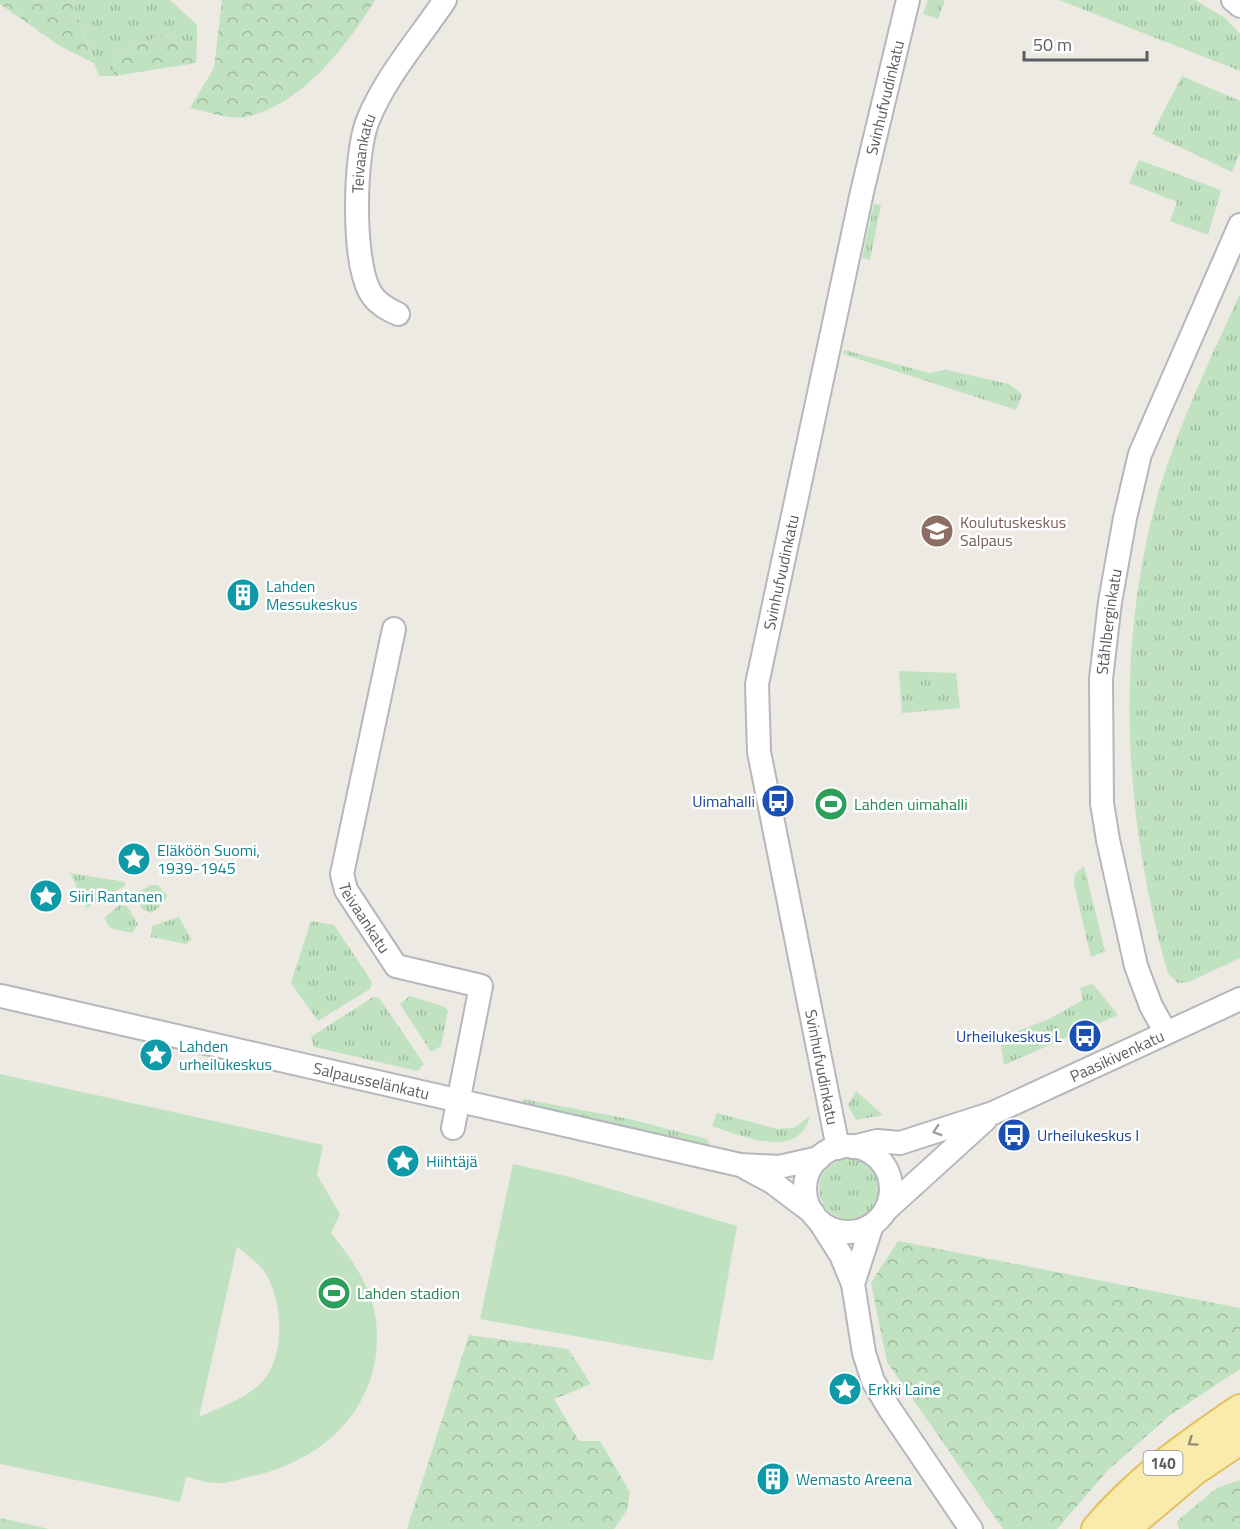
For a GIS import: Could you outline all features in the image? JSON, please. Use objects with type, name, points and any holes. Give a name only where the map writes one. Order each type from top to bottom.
[{"type":"main road","name":"140","points":[[1096,1529],[1128,1492],[1178,1451],[1240,1409]]},
{"type":"main road","name":"140","points":[[1125,1529],[1194,1471],[1240,1440]]},
{"type":"street","name":"Teivaankatu","points":[[398,314],[382,306],[370,292],[359,253],[357,204],[361,160],[367,123],[380,92],[445,0]]},
{"type":"street","name":"Svinhufvudinkatu","points":[[837,1151],[759,752],[757,684],[862,192],[908,0]]},
{"type":"street","points":[[1233,0],[1240,6]]},
{"type":"street","name":"Ståhlberginkatu","points":[[1166,1033],[1151,1006],[1136,966],[1101,803],[1101,679],[1110,602],[1125,518],[1140,454],[1240,225]]},
{"type":"street","name":"Teivaankatu","points":[[394,629],[342,874],[346,890],[396,966],[481,986],[459,1102]]},
{"type":"street","name":"Salpausselänkatu","points":[[1,996],[740,1165],[779,1167],[837,1151]]},
{"type":"street","name":"Paasikivenkatu","points":[[837,1151],[877,1141],[900,1143],[993,1113],[1240,999]]},
{"type":"street","points":[[453,1128],[459,1102]]},
{"type":"street","name":"Paasikivenkatu","points":[[879,1217],[917,1178],[993,1113]]},
{"type":"street","points":[[853,1284],[891,1186],[883,1164],[875,1156],[837,1151],[813,1166],[806,1184],[808,1204],[841,1255],[853,1284],[864,1353],[873,1381],[971,1529]]},
{"type":"street","name":"Salpausselänkatu","points":[[740,1165],[772,1182],[816,1217]]},
{"type":"street","points":[[816,1217],[832,1229],[846,1232],[859,1231],[879,1217]]},
{"type":"green space","points":[[0,0],[72,0],[94,63],[60,46],[0,4]]},
{"type":"green space","points":[[72,0],[170,0],[197,25],[197,42],[178,44],[163,34],[113,57],[114,76],[99,76]]},
{"type":"green space","points":[[222,0],[375,0],[351,36],[320,72],[303,87],[285,101],[266,111],[239,118],[190,108],[214,68]]},
{"type":"green space","points":[[928,0],[945,0],[938,19],[923,14]]},
{"type":"green space","points":[[1059,0],[1195,0],[1225,18],[1240,34],[1240,71]]},
{"type":"green space","points":[[163,34],[178,44],[197,42],[196,63],[114,76],[113,57]]},
{"type":"green space","points":[[1182,76],[1240,101],[1240,153],[1232,172],[1152,134]]},
{"type":"green space","points":[[1139,160],[1221,190],[1208,235],[1170,221],[1177,202],[1129,183]]},
{"type":"green space","points":[[874,204],[881,205],[870,260],[862,258]]},
{"type":"green space","points":[[1240,294],[1240,958],[1189,982],[1178,983],[1168,974],[1154,918],[1135,804],[1130,746],[1133,631],[1140,574],[1160,488],[1179,432]]},
{"type":"green space","points":[[844,350],[929,373],[946,370],[1009,384],[1022,394],[1016,410],[843,354]]},
{"type":"green space","points":[[899,671],[956,673],[960,708],[902,713]]},
{"type":"green space","points":[[1084,866],[1105,951],[1091,957],[1074,884],[1075,874]]},
{"type":"green space","points":[[70,873],[125,882],[125,886],[87,908]]},
{"type":"green space","points":[[151,885],[158,885],[167,896],[162,905],[151,913],[142,909],[136,900],[140,891]]},
{"type":"green space","points":[[119,905],[127,906],[138,924],[132,933],[110,928],[104,918]]},
{"type":"green space","points":[[179,917],[191,939],[186,944],[151,937],[152,926]]},
{"type":"green space","points":[[311,921],[334,925],[372,982],[370,989],[318,1021],[291,983]]},
{"type":"green space","points":[[1093,984],[1118,1015],[1004,1065],[1000,1038],[1047,1020],[1083,1000],[1080,988]]},
{"type":"green space","points":[[410,996],[445,1007],[448,1011],[441,1046],[431,1052],[400,1004]]},
{"type":"green space","points":[[373,997],[379,998],[424,1064],[418,1071],[314,1047],[311,1037]]},
{"type":"green space","points":[[0,1074],[323,1145],[317,1175],[340,1214],[331,1233],[366,1285],[376,1321],[376,1350],[371,1377],[361,1401],[346,1422],[327,1441],[305,1456],[280,1468],[230,1482],[209,1482],[186,1477],[180,1502],[0,1464]],"holes":[[[237,1247],[264,1271],[275,1296],[279,1324],[276,1353],[266,1377],[253,1390],[199,1417]]]},
{"type":"green space","points":[[856,1091],[883,1115],[856,1120],[848,1105]]},
{"type":"green space","points":[[523,1099],[629,1119],[707,1139],[710,1145],[521,1104]]},
{"type":"green space","points":[[717,1113],[778,1129],[794,1128],[810,1116],[804,1130],[794,1138],[782,1142],[768,1142],[712,1126]]},
{"type":"green space","points":[[849,1159],[870,1168],[879,1189],[870,1210],[849,1219],[828,1210],[819,1189],[828,1168]]},
{"type":"green space","points":[[513,1164],[570,1177],[737,1226],[713,1361],[480,1319]]},
{"type":"green space","points":[[898,1241],[1240,1308],[1240,1369],[1169,1416],[1108,1470],[1057,1529],[1003,1529],[887,1362],[871,1283]]},
{"type":"green space","points":[[469,1335],[568,1349],[591,1384],[554,1399],[579,1441],[600,1441],[630,1492],[627,1510],[614,1529],[407,1529]]},
{"type":"green space","points":[[1240,1480],[1240,1529],[1179,1529],[1177,1521],[1217,1488]]},
{"type":"green space","points":[[0,1518],[49,1529],[0,1529]]},
{"type":"place","name":"Koulutuskeskus Salpaus","points":[[937,531]]},
{"type":"place","name":"Lahden Messukeskus","points":[[243,595]]},
{"type":"place","name":"Uimahalli","points":[[778,801]]},
{"type":"place","name":"Lahden uimahalli","points":[[831,804]]},
{"type":"place","name":"Eläköön Suomi, 1939-1945","points":[[134,859]]},
{"type":"place","name":"Siiri Rantanen","points":[[46,896]]},
{"type":"place","name":"Urheilukeskus L","points":[[1085,1036]]},
{"type":"place","name":"Lahden urheilukeskus","points":[[156,1055]]},
{"type":"place","name":"Urheilukeskus I","points":[[1014,1135]]},
{"type":"place","name":"Hiihtäjä","points":[[403,1161]]},
{"type":"place","name":"Lahden stadion","points":[[334,1293]]},
{"type":"place","name":"Erkki Laine","points":[[845,1389]]},
{"type":"place","name":"Wemasto Areena","points":[[773,1479]]}]
